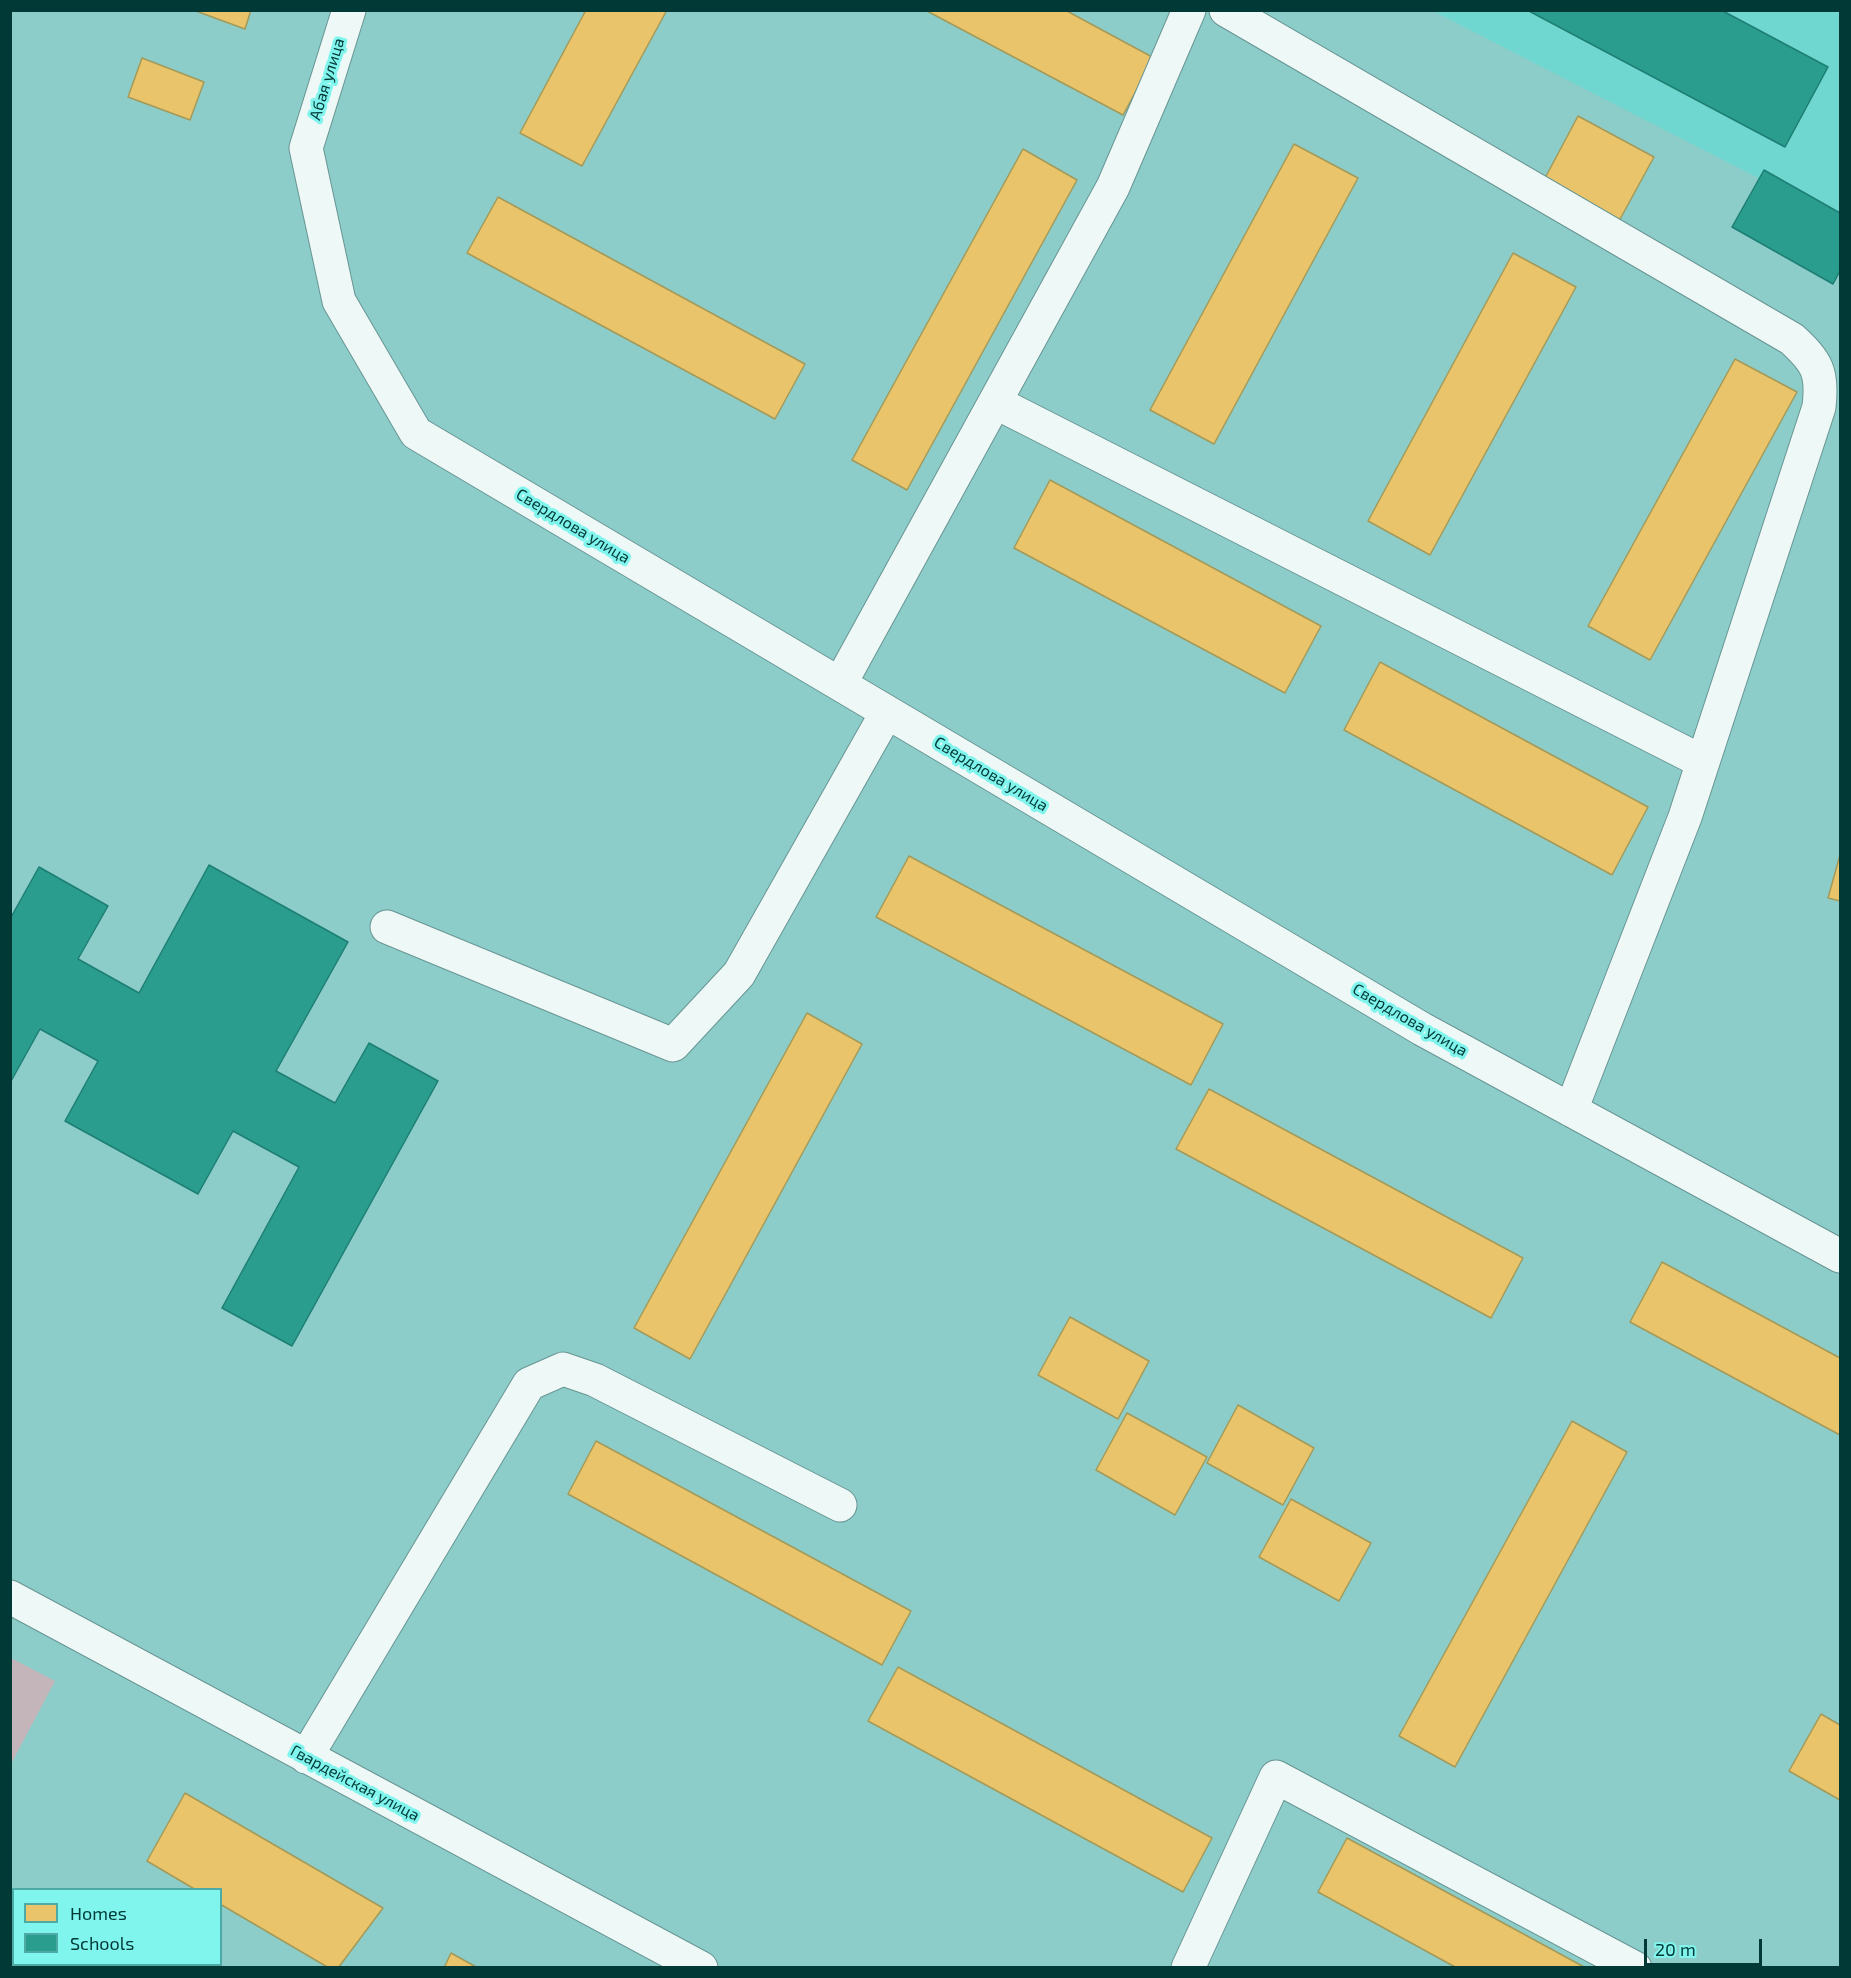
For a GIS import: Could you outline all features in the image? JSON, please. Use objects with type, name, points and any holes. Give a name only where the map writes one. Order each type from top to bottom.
[{"type":"street","name":"Абая улица","points":[[306,148],[349,10]]},
{"type":"street","points":[[840,684],[1113,187],[1190,10]]},
{"type":"street","points":[[1227,10],[1792,339],[1809,355],[1817,369],[1821,389],[1819,407],[1685,817],[1570,1110]]},
{"type":"street","name":"Свердлова улица","points":[[306,148],[339,301],[416,433],[1412,1023],[1840,1256]]},
{"type":"street","points":[[995,402],[1703,762]]},
{"type":"street","points":[[387,927],[673,1045],[739,974],[887,712]]},
{"type":"street","points":[[306,1757],[529,1384],[563,1369],[595,1380],[840,1505]]},
{"type":"street","name":"Гвардейская улица","points":[[10,1597],[701,1968]]},
{"type":"street","points":[[1188,1968],[1276,1777],[1635,1968]]},
{"type":"shaded area","points":[[1433,11],[1840,11],[1840,220]]},
{"type":"shaded area","points":[[11,1658],[55,1681],[11,1764]]},
{"type":"building: Homes","points":[[193,10],[251,10],[245,29]]},
{"type":"building: Homes","points":[[586,10],[667,10],[582,166],[520,133]]},
{"type":"building: Homes","points":[[925,10],[1065,10],[1154,58],[1123,115]]},
{"type":"building: Homes","points":[[142,58],[204,82],[190,120],[128,97]]},
{"type":"building: Homes","points":[[1578,116],[1654,157],[1619,221],[1544,180]]},
{"type":"building: Homes","points":[[1294,144],[1358,178],[1214,444],[1150,410]]},
{"type":"building: Homes","points":[[1023,149],[1077,180],[907,490],[852,460]]},
{"type":"building: Homes","points":[[498,197],[805,364],[775,419],[467,253]]},
{"type":"building: Homes","points":[[1513,253],[1576,287],[1430,555],[1368,521]]},
{"type":"building: Homes","points":[[1735,359],[1797,392],[1650,660],[1588,626]]},
{"type":"building: Homes","points":[[1050,480],[1321,626],[1285,693],[1014,548]]},
{"type":"building: Homes","points":[[1380,662],[1648,807],[1612,875],[1344,730]]},
{"type":"building: Homes","points":[[1840,855],[1840,901],[1828,898]]},
{"type":"building: Homes","points":[[909,856],[1223,1024],[1191,1085],[876,917]]},
{"type":"building: Homes","points":[[807,1013],[862,1044],[690,1359],[634,1328]]},
{"type":"building: Homes","points":[[1209,1089],[1523,1258],[1491,1318],[1176,1149]]},
{"type":"building: Homes","points":[[1662,1262],[1840,1358],[1840,1435],[1630,1322]]},
{"type":"building: Homes","points":[[1070,1317],[1149,1361],[1118,1419],[1038,1375]]},
{"type":"building: Homes","points":[[1238,1405],[1314,1448],[1283,1505],[1207,1463]]},
{"type":"building: Homes","points":[[1127,1413],[1207,1457],[1175,1515],[1096,1470]]},
{"type":"building: Homes","points":[[1572,1421],[1627,1452],[1455,1767],[1399,1736]]},
{"type":"building: Homes","points":[[596,1441],[911,1611],[882,1665],[568,1494]]},
{"type":"building: Homes","points":[[1291,1499],[1371,1543],[1339,1601],[1259,1557]]},
{"type":"building: Homes","points":[[898,1667],[1212,1838],[1183,1892],[868,1721]]},
{"type":"building: Homes","points":[[1821,1714],[1840,1725],[1840,1800],[1789,1771]]},
{"type":"building: Homes","points":[[185,1793],[383,1908],[338,1968],[329,1968],[222,1905],[222,1888],[193,1888],[147,1861]]},
{"type":"building: Homes","points":[[1347,1838],[1586,1968],[1457,1968],[1318,1892]]},
{"type":"building: Homes","points":[[451,1953],[478,1968],[444,1968]]},
{"type":"building: Schools","points":[[1527,10],[1721,10],[1828,67],[1785,147]]},
{"type":"building: Schools","points":[[1764,170],[1840,213],[1840,271],[1833,284],[1732,227]]},
{"type":"building: Schools","points":[[209,865],[348,942],[276,1071],[335,1103],[369,1043],[438,1081],[292,1346],[222,1308],[299,1167],[233,1131],[198,1194],[65,1121],[98,1061],[40,1029],[10,1083],[10,919],[39,867],[108,906],[78,959],[139,993]]}]
